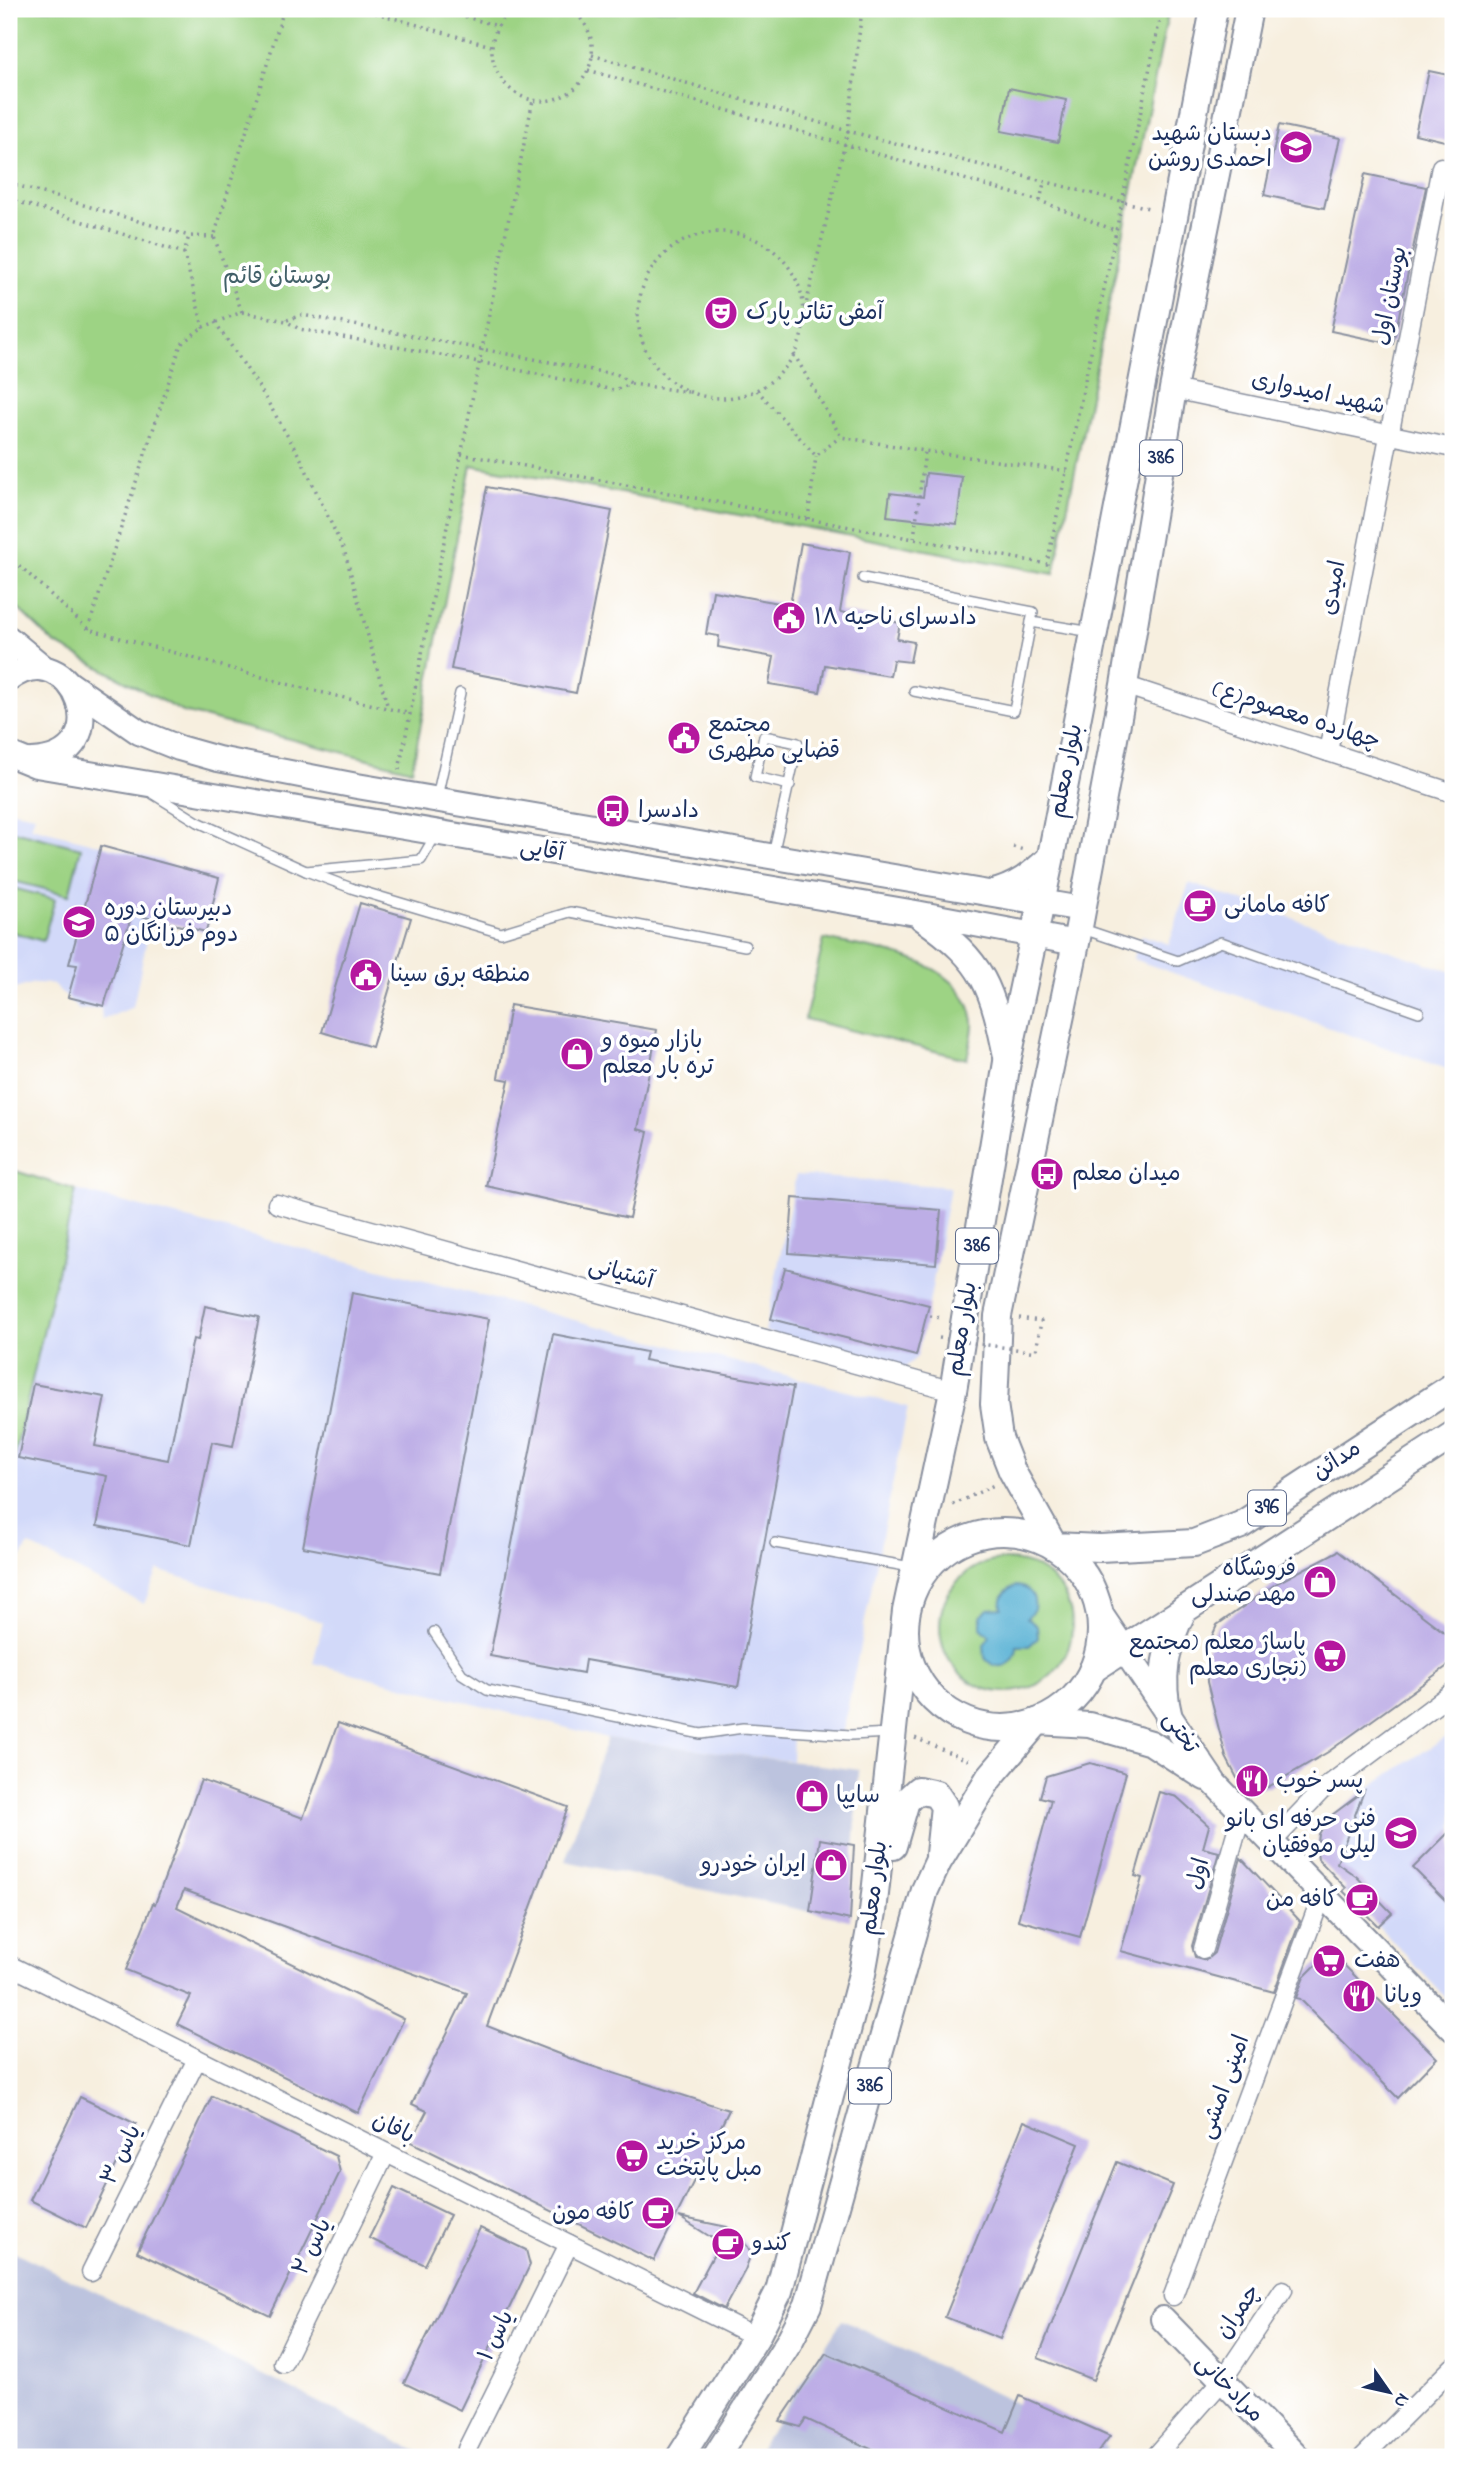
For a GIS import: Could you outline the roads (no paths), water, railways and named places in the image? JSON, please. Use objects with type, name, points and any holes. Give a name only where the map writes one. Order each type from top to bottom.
[{"type":"main road","name":"بلوار معلم","points":[[680,2457],[756,2337],[779,2291],[862,1974],[873,1912],[906,1611],[953,1391],[1007,1062],[1051,856],[1214,9]]},
{"type":"main road","name":"بلوار معلم","points":[[1054,1546],[1012,1471],[999,1438],[994,1404],[998,1316],[1079,927],[1124,685],[1173,389],[1249,9]]},
{"type":"main road","name":"آقایی","points":[[9,639],[45,669],[60,675],[139,732],[179,748],[243,764],[436,799],[1041,902],[1079,927]]},
{"type":"main road","points":[[9,679],[30,669],[45,669]]},
{"type":"main road","points":[[12,754],[33,761],[48,759],[62,753],[74,742],[83,713],[79,698],[71,685]]},
{"type":"main road","name":"آقایی","points":[[12,754],[36,765],[1035,936],[1079,927]]},
{"type":"main road","points":[[990,893],[1009,888],[1028,877],[1051,856]]},
{"type":"main road","points":[[916,914],[952,939],[979,969],[1000,1026],[1007,1062]]},
{"type":"main road","name":"مدائن","points":[[1054,1546],[1100,1548],[1194,1543],[1229,1530],[1241,1525],[1453,1386]]},
{"type":"main road","name":"مدائن","points":[[1093,1669],[1453,1435]]},
{"type":"main road","points":[[994,1532],[1025,1534],[1054,1546],[1075,1563],[1091,1586],[1100,1612],[1101,1641],[1093,1669],[1070,1701],[1037,1723],[1012,1728],[985,1727],[961,1719],[939,1705],[921,1686],[910,1662],[905,1637],[906,1611],[917,1581],[937,1557],[964,1540],[994,1532]]},
{"type":"main road","points":[[1168,1718],[1163,1693],[1167,1648],[1184,1608]]},
{"type":"main road","name":"تختی","points":[[1100,1612],[1168,1718],[1215,1784],[1453,2028]]},
{"type":"main road","name":"بلوار معلم","points":[[716,2457],[789,2342],[808,2305],[925,1890],[938,1863],[989,1778],[1037,1723]]},
{"type":"main road","name":"تختی","points":[[1037,1723],[1089,1724],[1151,1743],[1215,1784]]},
{"type":"main road","points":[[873,1912],[906,1801],[918,1790],[936,1794],[944,1806],[938,1863]]},
{"type":"main road","name":"مرادخانی","points":[[1163,2319],[1297,2457]]},
{"type":"street","name":"بوستان اول","points":[[1388,434],[1441,167]]},
{"type":"street","name":"شهيد امیدواری","points":[[1173,389],[1453,447]]},
{"type":"street","name":"امیدی","points":[[1328,752],[1388,434]]},
{"type":"street","name":"چهارده معصوم(ع)","points":[[1124,685],[1453,793]]},
{"type":"street","name":"آشتیانی","points":[[277,1205],[953,1391]]},
{"type":"street","points":[[1271,1843],[1322,1790],[1453,1692]]},
{"type":"street","name":"اول","points":[[1203,1949],[1242,1812]]},
{"type":"street","name":"امینی امشی","points":[[1173,2296],[1322,1895]]},
{"type":"street","name":"بافان","points":[[9,1965],[756,2337]]},
{"type":"street","name":"یاس ۳","points":[[91,2272],[197,2059]]},
{"type":"street","name":"یاس ۲","points":[[283,2363],[386,2153]]},
{"type":"street","name":"یاس ۱","points":[[467,2449],[569,2244]]},
{"type":"street","name":"چمران","points":[[1155,2457],[1222,2382],[1283,2290]]},
{"type":"street","points":[[1363,2457],[1453,2367]]},
{"type":"lane","points":[[863,578],[1033,611],[1014,711],[914,691]]},
{"type":"lane","points":[[1031,622],[1094,632]]},
{"type":"lane","points":[[436,799],[460,693]]},
{"type":"lane","points":[[773,856],[790,785],[797,743],[764,736],[755,777],[790,785]]},
{"type":"lane","points":[[134,781],[198,822],[306,872],[501,933],[570,912],[745,946]]},
{"type":"lane","points":[[306,872],[421,860],[437,833]]},
{"type":"lane","points":[[1079,927],[1178,961],[1221,942],[1419,1012]]},
{"type":"lane","points":[[775,1543],[915,1568]]},
{"type":"lane","points":[[434,1632],[462,1674],[487,1690],[701,1734],[743,1728],[851,1735],[893,1733]]},
{"type":"water","points":[[1016,1586],[1025,1588],[1033,1596],[1034,1609],[1027,1618],[1037,1626],[1038,1638],[1029,1646],[1017,1646],[1014,1658],[1006,1665],[995,1666],[985,1658],[984,1645],[990,1636],[981,1628],[981,1617],[988,1609],[1002,1608],[1004,1594]]},
{"type":"place","name":"دبستان شهید احمدی روشن","points":[[1296,147]]},
{"type":"place","name":"آمفی تئاتر پارک","points":[[721,313]]},
{"type":"place","name":"دادسرای ناحیه ۱۸","points":[[789,618]]},
{"type":"place","name":"مجتمع قضایی مطهری","points":[[684,738]]},
{"type":"place","name":"دادسرا","points":[[613,811]]},
{"type":"place","name":"کافه مامانی","points":[[1200,906]]},
{"type":"place","name":"دبیرستان دوره دوم فرزانگان ۵","points":[[79,922]]},
{"type":"place","name":"منطقه برق سینا","points":[[366,975]]},
{"type":"place","name":"بازار میوه و تره بار معلم","points":[[577,1054]]},
{"type":"place","name":"میدان معلم","points":[[1047,1174]]},
{"type":"place","name":"فروشگاه مهد صندلی","points":[[1320,1582]]},
{"type":"place","name":"پاساژ معلم (مجتمع تجاری معلم)","points":[[1330,1656]]},
{"type":"place","name":"پسر خوب","points":[[1252,1781]]},
{"type":"place","name":"سایپا","points":[[812,1796]]},
{"type":"place","name":"فنی حرفه ای بانو لیلی موفقیان","points":[[1401,1833]]},
{"type":"place","name":"ایران خودرو","points":[[831,1865]]},
{"type":"place","name":"کافه من","points":[[1362,1900]]},
{"type":"place","name":"هفت","points":[[1329,1961]]},
{"type":"place","name":"ویانا","points":[[1359,1996]]},
{"type":"place","name":"مرکز خرید مبل پایتخت","points":[[632,2156]]},
{"type":"place","name":"کافه مون","points":[[658,2213]]},
{"type":"place","name":"کندو","points":[[728,2244]]},
{"type":"park label","name":"بوستان قائم","points":[[277,277]]}]
